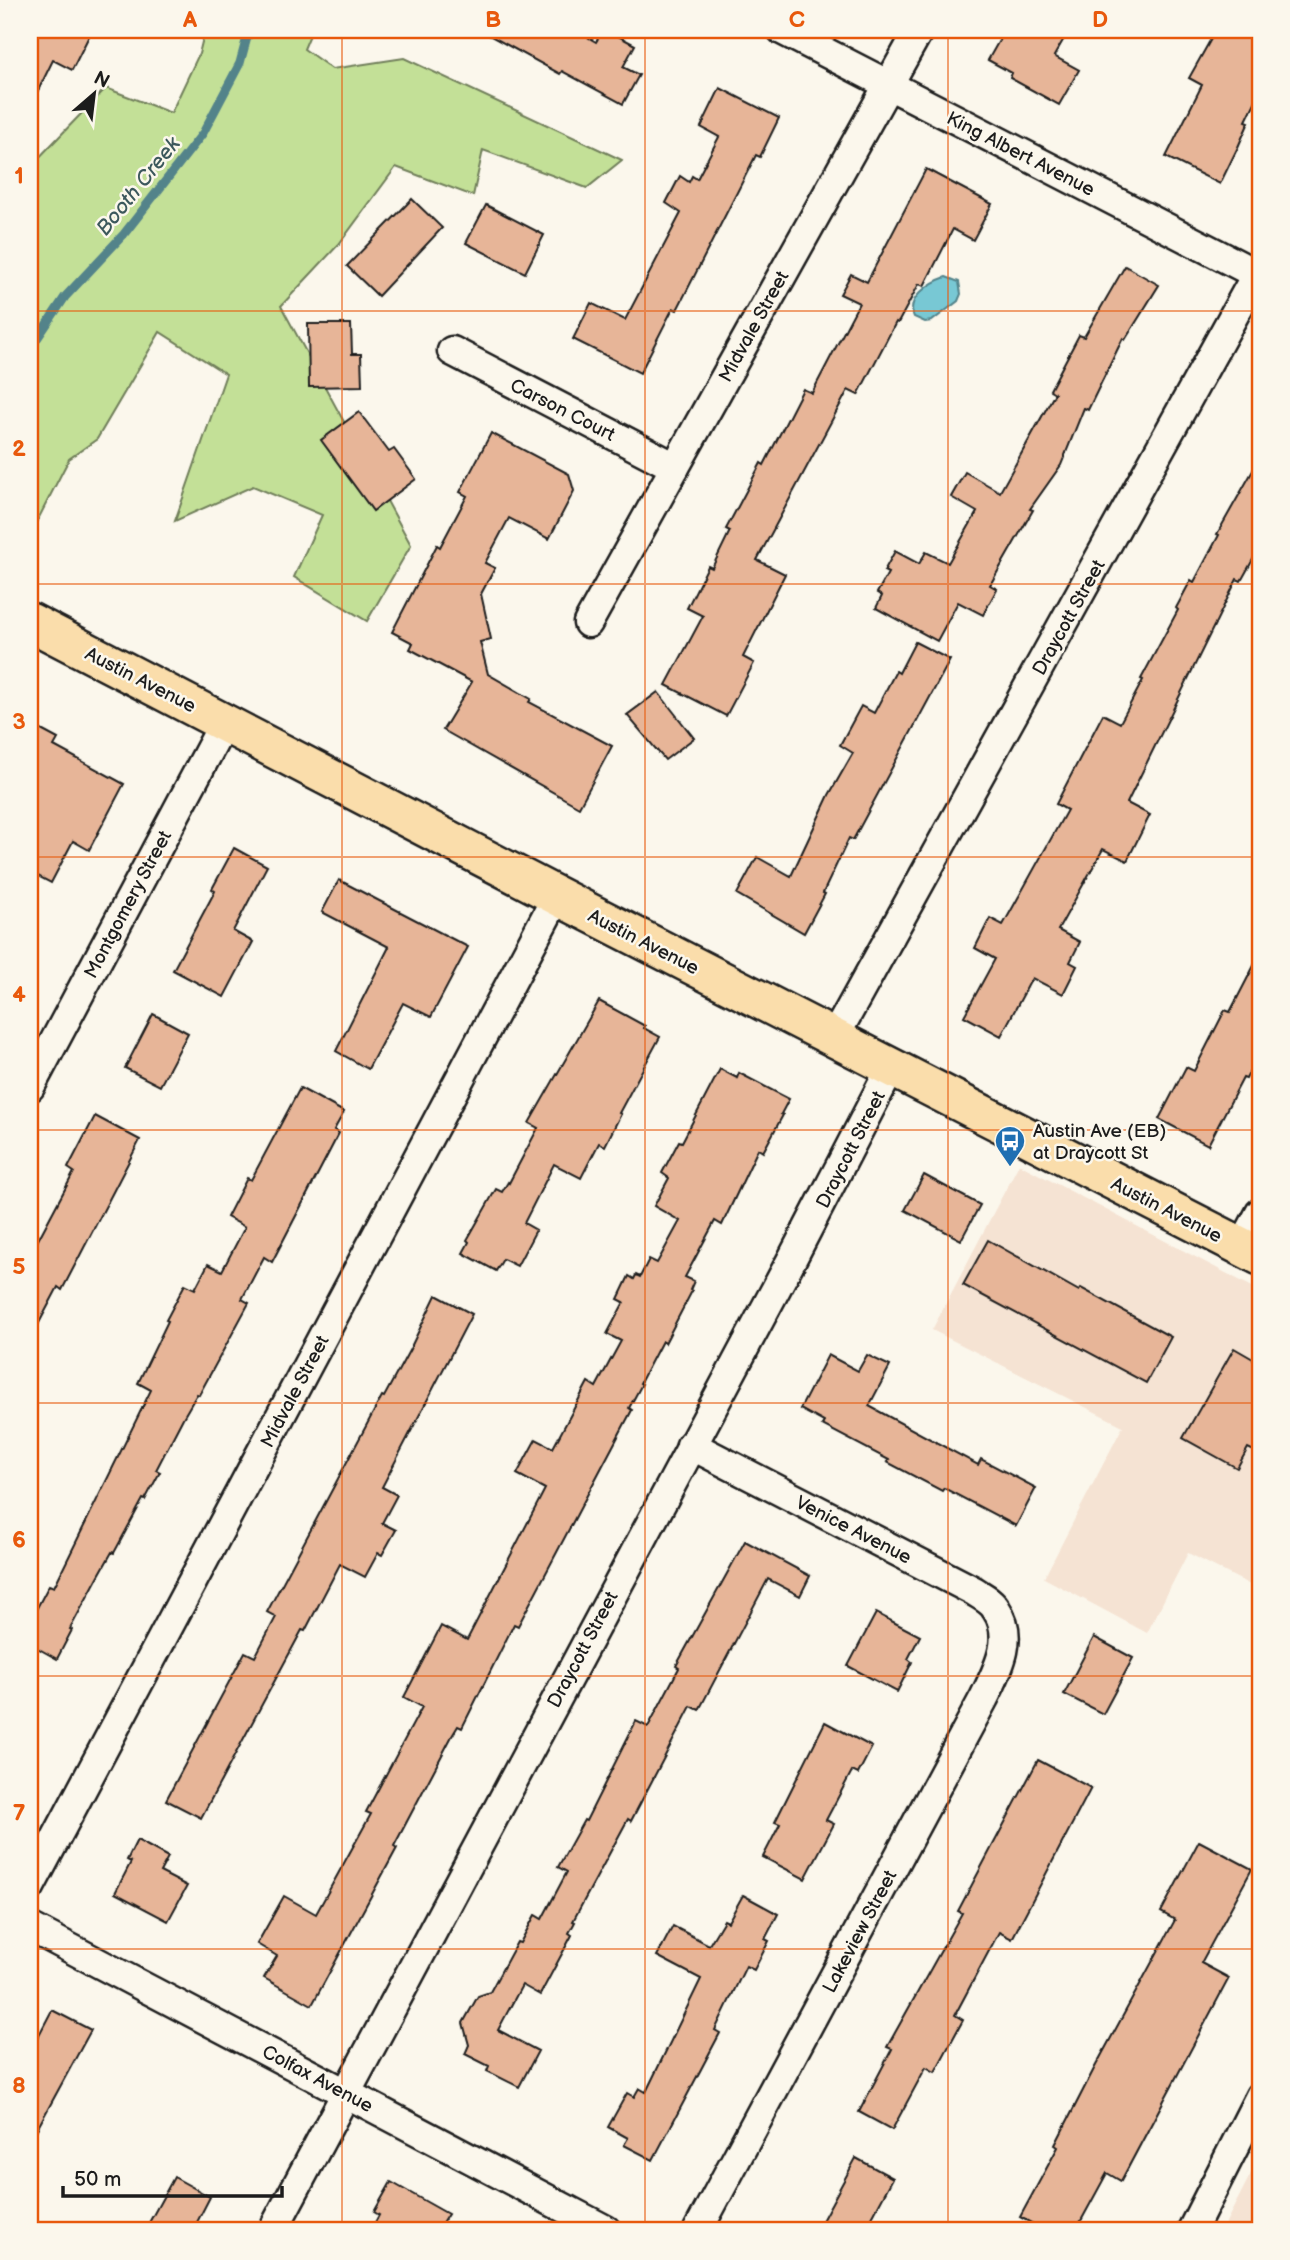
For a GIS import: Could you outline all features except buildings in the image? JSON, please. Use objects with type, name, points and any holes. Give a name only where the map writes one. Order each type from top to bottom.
[{"type":"main road","name":"Austin Avenue","points":[[30,622],[1251,1252]]},
{"type":"street","name":"King Albert Avenue","points":[[782,30],[1259,273]]},
{"type":"street","name":"Midvale Street","points":[[588,622],[919,30]]},
{"type":"street","name":"Draycott Street","points":[[834,1038],[1259,273]]},
{"type":"street","name":"Carson Court","points":[[452,351],[675,467]]},
{"type":"street","name":"Montgomery Street","points":[[30,1087],[225,721]]},
{"type":"street","name":"Midvale Street","points":[[30,1887],[557,896]]},
{"type":"street","name":"Draycott Street","points":[[273,2230],[793,1257],[891,1068]]},
{"type":"street","points":[[1251,1252],[1260,1213]]},
{"type":"street","name":"Venice Avenue","points":[[691,1445],[974,1591],[996,1608],[1004,1627]]},
{"type":"street","name":"Lakeview Street","points":[[698,2230],[989,1689],[1005,1648],[1004,1627]]},
{"type":"street","name":"Colfax Avenue","points":[[30,1927],[606,2230]]},
{"type":"street","points":[[1192,2230],[1260,2096]]},
{"type":"shaded area","points":[[1019,1164],[1260,1291],[1260,1590],[1188,1553],[1147,1633],[1044,1578],[1123,1426],[932,1330]]},
{"type":"shaded area","points":[[1260,2156],[1260,2230],[1222,2230]]},
{"type":"green space","points":[[205,30],[312,30],[304,49],[332,69],[404,58],[622,160],[587,188],[483,150],[473,196],[396,167],[339,244],[281,306],[411,545],[367,621],[294,577],[322,515],[253,486],[175,521],[226,374],[160,332],[97,439],[69,459],[30,535],[30,167],[106,88],[171,113],[199,54]]},
{"type":"water","points":[[946,277],[959,282],[961,294],[958,301],[932,321],[925,322],[914,317],[912,310],[916,297],[933,283]]},
{"type":"waterway","name":"Booth Creek","points":[[30,349],[65,297],[124,234],[203,133],[240,63],[249,30]]},
{"type":"place","name":"Austin Ave (EB) at Draycott St","points":[[1010,1168]]}]
